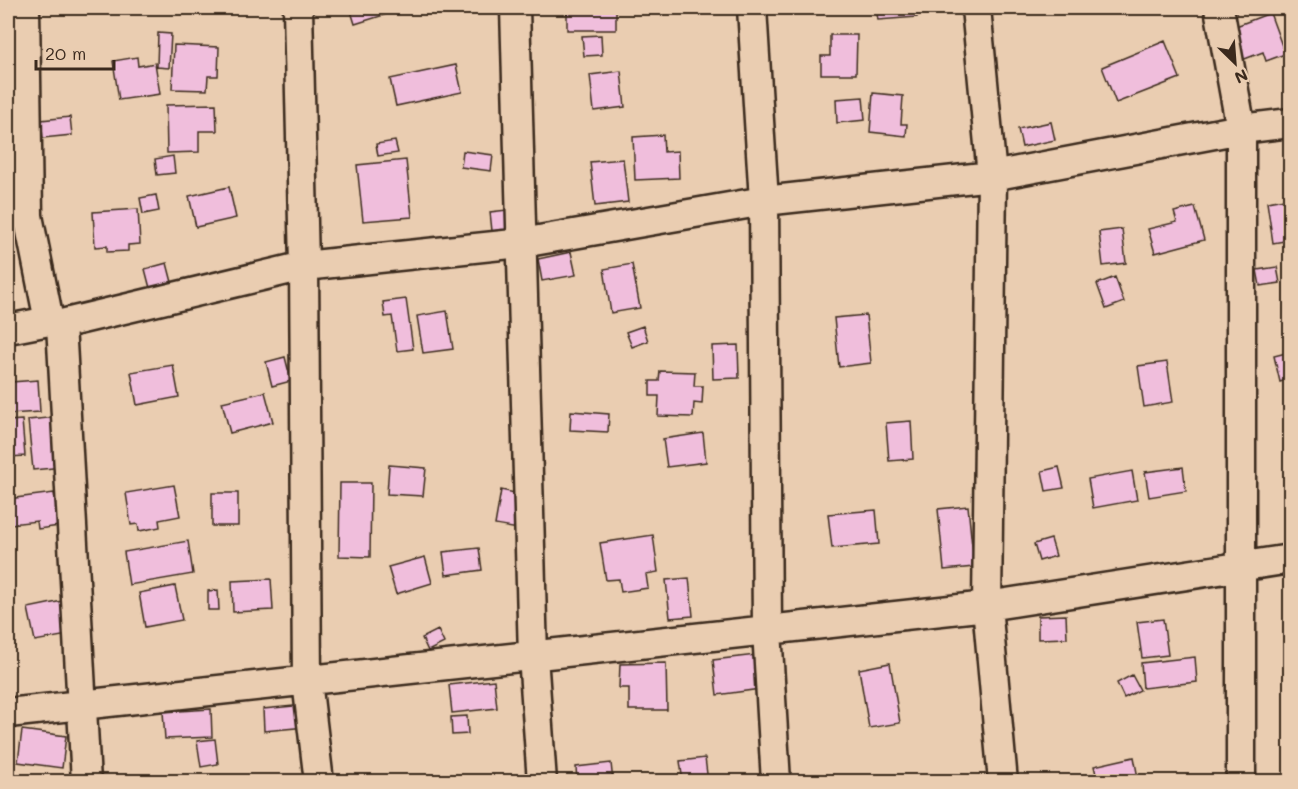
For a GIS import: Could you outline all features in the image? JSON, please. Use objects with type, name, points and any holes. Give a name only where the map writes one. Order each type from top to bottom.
[{"type":"street","points":[[25,8],[27,216],[55,322],[86,782]]},
{"type":"street","points":[[298,8],[304,266],[307,681],[319,782]]},
{"type":"street","points":[[515,8],[533,656],[542,782]]},
{"type":"street","points":[[752,8],[764,201],[767,630],[776,782]]},
{"type":"street","points":[[976,8],[992,176],[987,606],[1003,782]]},
{"type":"street","points":[[1219,8],[1241,129],[1239,566],[1241,782]]},
{"type":"street","points":[[8,329],[55,322],[304,266],[522,243],[764,201],[992,176],[1241,129],[1290,123]]},
{"type":"street","points":[[8,713],[987,606],[1290,560]]},
{"type":"building","points":[[350,8],[402,8],[403,9],[355,24]]},
{"type":"building","points":[[567,8],[616,8],[616,30],[567,30]]},
{"type":"building","points":[[654,8],[673,8],[655,12]]},
{"type":"building","points":[[876,8],[917,8],[917,17],[878,20]]},
{"type":"building","points":[[1270,13],[1285,54],[1266,61],[1263,52],[1242,60],[1231,28]]},
{"type":"building","points":[[158,33],[171,34],[169,68],[157,67]]},
{"type":"building","points":[[601,35],[602,55],[584,56],[582,36]]},
{"type":"building","points":[[830,35],[857,35],[856,74],[821,74],[821,56],[830,56]]},
{"type":"building","points":[[1165,41],[1180,78],[1116,103],[1102,67]]},
{"type":"building","points":[[174,45],[219,47],[218,76],[208,76],[207,90],[172,89]]},
{"type":"building","points":[[137,57],[138,66],[155,63],[160,94],[119,100],[113,61]]},
{"type":"building","points":[[456,65],[462,92],[396,106],[390,79]]},
{"type":"building","points":[[621,71],[625,107],[594,111],[590,75]]},
{"type":"building","points":[[873,93],[903,96],[901,124],[907,124],[906,136],[870,132]]},
{"type":"building","points":[[863,97],[865,120],[837,123],[836,99]]},
{"type":"building","points":[[216,104],[217,131],[199,131],[199,152],[167,153],[166,105]]},
{"type":"building","points":[[70,117],[72,135],[43,138],[41,120]]},
{"type":"building","points":[[1051,122],[1055,140],[1022,147],[1018,129]]},
{"type":"building","points":[[663,135],[664,152],[678,151],[679,178],[635,180],[633,137]]},
{"type":"building","points":[[395,141],[398,153],[378,156],[376,144]]},
{"type":"building","points":[[463,151],[493,155],[491,171],[461,167]]},
{"type":"building","points":[[173,156],[175,173],[157,175],[155,159]]},
{"type":"building","points":[[623,159],[628,202],[595,206],[590,162]]},
{"type":"building","points":[[406,160],[412,217],[363,221],[357,165]]},
{"type":"building","points":[[229,187],[236,218],[196,227],[189,196]]},
{"type":"building","points":[[156,195],[159,211],[143,214],[140,198]]},
{"type":"building","points":[[1290,198],[1290,240],[1273,243],[1267,202]]},
{"type":"building","points":[[1195,207],[1204,240],[1155,253],[1148,229],[1177,222],[1174,212]]},
{"type":"building","points":[[138,209],[140,244],[128,245],[128,251],[107,252],[107,246],[95,247],[93,212]]},
{"type":"building","points":[[507,210],[510,229],[492,231],[490,212]]},
{"type":"building","points":[[1122,229],[1126,263],[1103,266],[1099,232]]},
{"type":"building","points":[[571,252],[576,275],[542,281],[538,259]]},
{"type":"building","points":[[167,263],[174,290],[152,296],[145,269]]},
{"type":"building","points":[[632,264],[640,308],[611,313],[604,269]]},
{"type":"building","points":[[1277,267],[1280,283],[1260,286],[1257,270]]},
{"type":"building","points":[[1115,277],[1124,302],[1106,309],[1097,284]]},
{"type":"building","points":[[406,299],[413,349],[397,351],[392,316],[385,317],[383,302]]},
{"type":"building","points":[[447,311],[453,349],[423,353],[417,316]]},
{"type":"building","points":[[866,315],[871,363],[839,367],[834,318]]},
{"type":"building","points":[[643,326],[648,341],[632,347],[626,332]]},
{"type":"building","points":[[738,345],[739,378],[713,379],[712,346]]},
{"type":"building","points":[[1290,352],[1290,379],[1280,382],[1274,356]]},
{"type":"building","points":[[285,357],[291,381],[272,386],[266,362]]},
{"type":"building","points":[[1167,362],[1173,402],[1144,407],[1138,366]]},
{"type":"building","points":[[173,365],[179,397],[137,405],[131,372]]},
{"type":"building","points":[[660,371],[695,372],[694,386],[703,386],[702,404],[694,403],[693,417],[658,416],[659,396],[650,396],[650,381],[659,381]]},
{"type":"building","points":[[38,380],[40,412],[8,414],[8,388],[11,388],[11,382]]},
{"type":"building","points":[[265,392],[273,422],[230,433],[222,402]]},
{"type":"building","points":[[571,411],[609,414],[608,432],[570,430]]},
{"type":"building","points":[[58,417],[63,467],[33,470],[28,420]]},
{"type":"building","points":[[22,420],[25,456],[8,457],[8,421]]},
{"type":"building","points":[[911,421],[913,459],[889,461],[886,423]]},
{"type":"building","points":[[703,433],[706,462],[667,467],[663,439]]},
{"type":"building","points":[[1290,450],[1290,471],[1285,451]]},
{"type":"building","points":[[389,465],[426,468],[423,496],[387,494]]},
{"type":"building","points":[[1059,467],[1064,488],[1046,491],[1042,471]]},
{"type":"building","points":[[1183,467],[1186,491],[1149,497],[1145,472]]},
{"type":"building","points":[[1132,471],[1137,500],[1093,508],[1088,479]]},
{"type":"building","points":[[340,483],[371,483],[370,557],[339,556]]},
{"type":"building","points":[[174,485],[180,516],[159,520],[160,527],[139,531],[138,524],[131,525],[126,493]]},
{"type":"building","points":[[501,490],[524,495],[518,529],[495,525]]},
{"type":"building","points":[[54,493],[59,526],[38,529],[37,521],[11,524],[8,499]]},
{"type":"building","points":[[212,493],[238,493],[238,526],[212,526]]},
{"type":"building","points":[[968,506],[974,567],[944,570],[938,509]]},
{"type":"building","points":[[876,510],[879,544],[832,548],[828,514]]},
{"type":"building","points":[[653,535],[658,572],[646,574],[648,588],[621,592],[619,579],[606,580],[600,543]]},
{"type":"building","points":[[1051,539],[1056,556],[1039,561],[1034,544]]},
{"type":"building","points":[[188,541],[193,574],[129,585],[124,552]]},
{"type":"building","points":[[479,548],[482,570],[446,575],[443,552]]},
{"type":"building","points":[[425,557],[432,583],[396,594],[388,567]]},
{"type":"building","points":[[689,578],[693,616],[670,618],[666,580]]},
{"type":"building","points":[[271,579],[273,610],[233,612],[232,581]]},
{"type":"building","points":[[175,586],[182,620],[145,627],[139,593]]},
{"type":"building","points":[[218,590],[219,610],[208,610],[208,591]]},
{"type":"building","points":[[72,599],[79,633],[35,641],[28,608]]},
{"type":"building","points":[[1066,615],[1067,638],[1038,639],[1038,616]]},
{"type":"building","points":[[1163,619],[1168,655],[1142,658],[1137,622]]},
{"type":"building","points":[[438,630],[444,643],[428,651],[422,638]]},
{"type":"building","points":[[756,655],[760,689],[717,695],[713,660]]},
{"type":"building","points":[[1195,657],[1197,682],[1143,688],[1141,663]]},
{"type":"building","points":[[666,663],[667,710],[629,710],[629,688],[619,688],[620,664]]},
{"type":"building","points":[[890,663],[900,723],[869,728],[859,669]]},
{"type":"building","points":[[1132,675],[1140,690],[1124,698],[1117,683]]},
{"type":"building","points":[[494,680],[497,708],[452,713],[449,685]]},
{"type":"building","points":[[304,705],[306,727],[264,731],[263,709]]},
{"type":"building","points":[[211,709],[212,737],[165,739],[163,712]]},
{"type":"building","points":[[467,716],[468,734],[452,735],[451,717]]},
{"type":"building","points":[[22,730],[66,736],[62,768],[18,762]]},
{"type":"building","points":[[215,739],[218,764],[201,767],[197,741]]},
{"type":"building","points":[[1134,757],[1138,778],[1098,782],[1094,766]]},
{"type":"building","points":[[705,758],[708,782],[683,782],[680,761]]},
{"type":"building","points":[[611,763],[613,782],[577,782],[576,767]]},
{"type":"building","points":[[477,776],[478,782],[454,782],[453,779]]},
{"type":"building","points":[[901,778],[901,782],[877,782],[877,780]]}]
